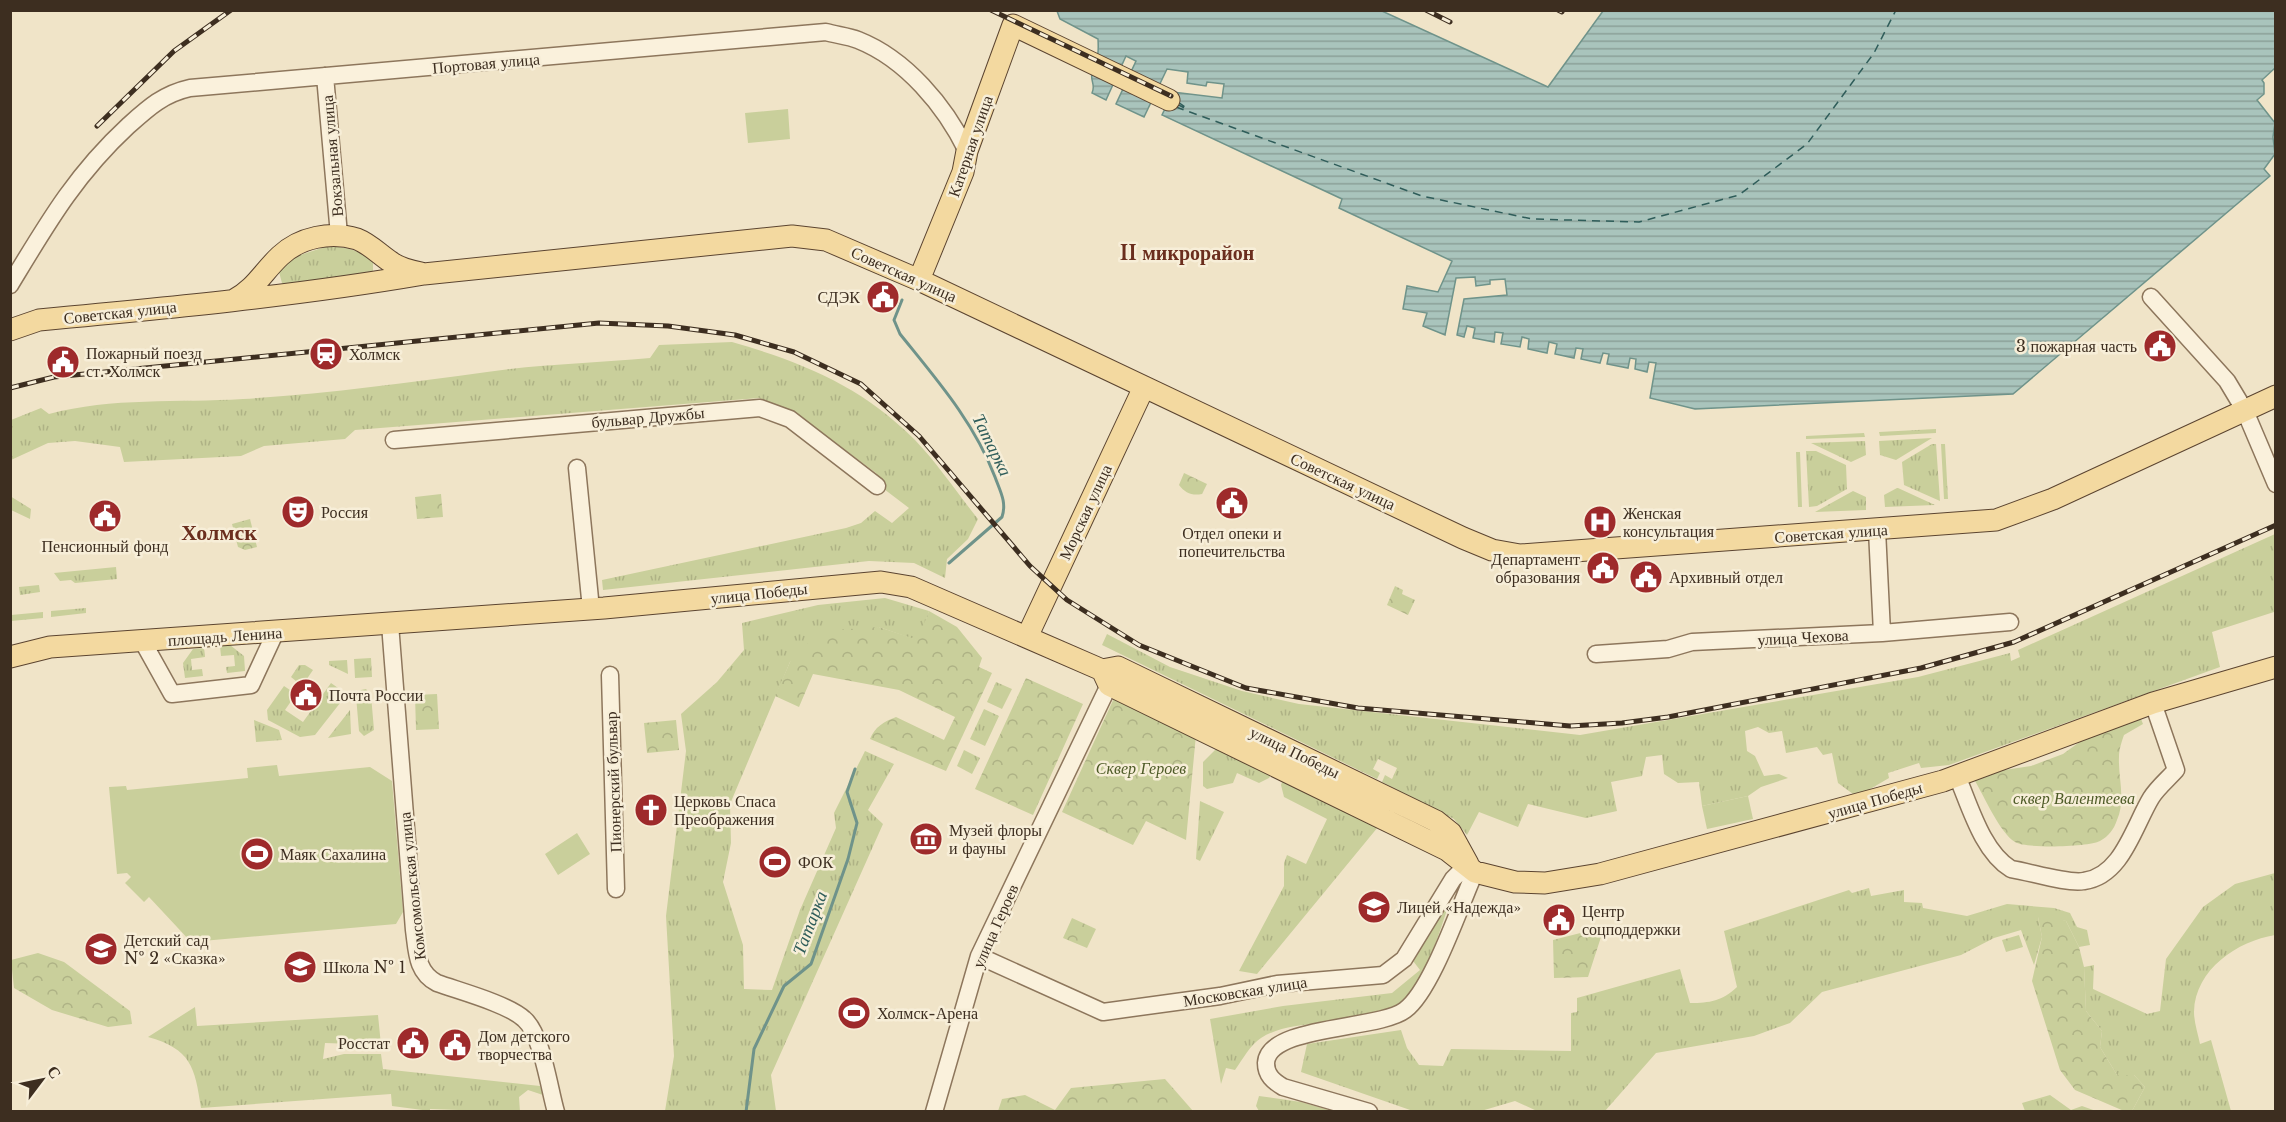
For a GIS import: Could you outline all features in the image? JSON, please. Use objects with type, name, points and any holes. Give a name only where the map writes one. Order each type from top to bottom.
[{"type":"main road","points":[[1016,18],[1169,100]]},
{"type":"main road","name":"Катерная улица","points":[[919,280],[963,172],[967,150],[1016,18]]},
{"type":"main road","name":"Советская улица","points":[[231,302],[253,288],[279,257],[294,246],[313,238],[339,235],[359,240],[404,269],[424,274]]},
{"type":"main road","name":"Советская улица","points":[[10,330],[39,320],[231,302],[370,284],[424,274],[792,236],[826,240],[919,280],[1492,550],[1520,555],[1996,520],[2053,499],[2276,396]]},
{"type":"main road","points":[[370,284],[379,280],[384,271],[384,261],[380,252]]},
{"type":"main road","points":[[269,269],[269,280],[275,291],[282,295]]},
{"type":"main road","name":"Морская улица","points":[[1027,637],[1144,387]]},
{"type":"main road","name":"улица Победы","points":[[395,624],[591,609],[881,582],[911,587],[1027,637],[1106,677],[1118,667],[1436,821],[1451,832],[1471,868],[1515,882],[1545,883],[1578,879],[1681,854],[1957,776],[2153,704],[2276,668]]},
{"type":"main road","name":"площадь Ленина","points":[[10,657],[50,647],[395,624]]},
{"type":"street","name":"Портовая улица","points":[[10,285],[77,179],[154,103],[171,92],[325,76],[826,32],[858,40],[898,63],[941,108],[967,150]]},
{"type":"street","name":"Вокзальная улица","points":[[325,76],[339,235]]},
{"type":"street","points":[[2151,297],[2227,381],[2245,411],[2276,484]]},
{"type":"street","name":"бульвар Дружбы","points":[[394,440],[760,408],[790,419],[877,486]]},
{"type":"street","points":[[577,468],[591,609]]},
{"type":"street","points":[[1877,530],[1882,633]]},
{"type":"street","name":"улица Чехова","points":[[1596,654],[1668,649],[1692,642],[1882,633],[2010,622]]},
{"type":"street","name":"Комсомольская улица","points":[[395,624],[414,930],[420,966],[426,977],[437,983],[510,1010],[525,1019],[539,1049],[556,1112]]},
{"type":"street","points":[[143,642],[172,694],[251,685],[276,632]]},
{"type":"street","name":"Пионерский бульвар","points":[[610,675],[616,889]]},
{"type":"street","name":"улица Героев","points":[[934,1112],[979,956],[1106,677]]},
{"type":"street","points":[[1957,776],[1991,850],[2002,863],[2011,869],[2082,882],[2097,878],[2107,872],[2127,845],[2152,795],[2176,770],[2153,704]]},
{"type":"street","points":[[1370,1112],[1282,1087],[1273,1081],[1267,1071],[1266,1059],[1272,1049],[1290,1039],[1393,1017],[1406,1010],[1426,982],[1471,868]]},
{"type":"street","name":"Московская улица","points":[[979,956],[1103,1012],[1220,996],[1277,984],[1383,975],[1404,959],[1453,879],[1471,868]]},
{"type":"green space","points":[[788,109],[790,139],[748,143],[745,113]]},
{"type":"green space","points":[[328,246],[352,250],[368,257],[373,261],[373,273],[287,287],[282,283],[279,272],[294,257]]},
{"type":"green space","points":[[732,342],[807,368],[830,379],[874,405],[915,440],[978,519],[968,539],[947,559],[945,578],[914,563],[869,561],[603,590],[602,580],[846,528],[861,523],[875,511],[892,523],[909,508],[880,486],[876,473],[791,410],[759,398],[355,430],[345,439],[264,446],[241,456],[124,462],[120,447],[75,441],[48,443],[11,460],[11,420],[41,408],[49,414],[121,403],[243,399],[304,394],[528,367],[650,358],[659,345]]},
{"type":"green space","points":[[1936,429],[1936,433],[1880,436],[1879,432]]},
{"type":"green space","points":[[1864,433],[1865,437],[1806,439],[1806,436]]},
{"type":"green space","points":[[1932,438],[1896,460],[1880,455],[1879,441]]},
{"type":"green space","points":[[1865,441],[1866,455],[1851,462],[1811,443]]},
{"type":"green space","points":[[1932,444],[1936,444],[1940,501],[1904,485],[1902,462]]},
{"type":"green space","points":[[1941,444],[1945,444],[1948,499],[1944,499]]},
{"type":"green space","points":[[1806,451],[1816,451],[1846,465],[1847,489],[1817,506],[1809,507]]},
{"type":"green space","points":[[1796,452],[1800,452],[1802,507],[1798,507]]},
{"type":"green space","points":[[1184,473],[1207,484],[1202,494],[1195,495],[1181,488],[1179,485]]},
{"type":"green space","points":[[1897,488],[1935,505],[1885,507],[1884,495]]},
{"type":"green space","points":[[1853,491],[1866,497],[1866,510],[1815,512]]},
{"type":"green space","points":[[441,494],[443,517],[417,519],[415,497]]},
{"type":"green space","points":[[10,496],[31,509],[30,519],[11,510]]},
{"type":"green space","points":[[250,519],[257,547],[245,550],[238,547],[232,524]]},
{"type":"green space","points":[[2275,534],[2275,614],[2274,612],[2212,632],[2220,667],[1949,765],[1921,768],[1919,763],[1888,773],[1889,778],[1865,792],[1853,794],[1838,783],[1832,753],[1823,755],[1817,747],[1786,753],[1782,731],[1769,733],[1758,727],[1745,731],[1747,751],[1755,756],[1764,776],[1779,774],[1788,778],[1761,787],[1748,796],[1702,806],[1699,782],[1678,783],[1664,774],[1662,755],[1646,757],[1642,776],[1611,782],[1617,811],[1586,818],[1528,804],[1518,827],[1479,812],[1467,835],[1454,819],[1382,782],[1385,775],[1392,779],[1397,768],[1378,759],[1373,769],[1380,773],[1377,779],[1102,645],[1107,634],[1170,667],[1242,691],[1299,704],[1580,735],[1918,677],[2010,653],[2011,661],[2020,657],[2018,650]]},
{"type":"green space","points":[[116,567],[117,579],[75,583],[71,580],[60,581],[54,573]]},
{"type":"green space","points":[[39,585],[40,592],[20,595],[19,587]]},
{"type":"green space","points":[[1395,586],[1403,590],[1402,594],[1415,600],[1408,615],[1387,605]]},
{"type":"green space","points":[[885,598],[929,611],[919,641],[879,627],[790,662],[730,804],[731,843],[723,882],[743,945],[744,989],[772,990],[800,910],[836,828],[834,813],[865,751],[894,764],[868,810],[883,824],[771,1075],[776,1111],[665,1111],[674,1056],[666,916],[686,751],[681,714],[717,682],[744,650],[742,623],[818,605]]},
{"type":"green space","points":[[86,608],[86,613],[51,617],[51,611]]},
{"type":"green space","points":[[929,611],[957,627],[982,658],[979,667],[992,673],[946,771],[870,739],[880,725],[896,717],[944,740],[955,717],[899,690],[813,674],[799,707],[775,696],[790,662],[805,645],[834,630],[879,627],[918,640]]},
{"type":"green space","points":[[43,612],[43,618],[11,621],[11,615]]},
{"type":"green space","points":[[230,645],[244,656],[245,671],[227,673],[226,667],[235,666],[234,655],[221,656],[220,646]]},
{"type":"green space","points":[[204,648],[205,657],[191,659],[192,670],[202,669],[203,676],[185,678],[183,663],[193,649]]},
{"type":"green space","points":[[371,658],[372,677],[355,678],[354,659]]},
{"type":"green space","points":[[347,660],[348,674],[329,665],[329,661]]},
{"type":"green space","points":[[299,665],[305,665],[313,670],[302,686],[291,677]]},
{"type":"green space","points":[[1026,678],[1083,704],[1033,815],[975,789]]},
{"type":"green space","points":[[996,682],[1012,689],[1002,709],[987,702]]},
{"type":"green space","points":[[331,683],[341,690],[344,698],[315,735],[300,737],[268,720],[267,710],[284,686],[296,694],[285,710],[303,722]]},
{"type":"green space","points":[[366,689],[371,695],[374,730],[364,736],[359,731],[356,696],[361,690]]},
{"type":"green space","points":[[437,694],[439,729],[416,730],[415,695]]},
{"type":"green space","name":"Сквер Героев","points":[[1115,696],[1196,735],[1186,840],[1146,821],[1133,845],[1062,812]]},
{"type":"green space","points":[[984,709],[999,716],[985,746],[970,739]]},
{"type":"green space","points":[[350,710],[351,734],[328,738]]},
{"type":"green space","name":"сквер Валентеева","points":[[2141,719],[2143,724],[2123,737],[2119,754],[2120,812],[2113,829],[2100,841],[2084,845],[2058,846],[2031,846],[2015,842],[1998,823],[1975,781],[2004,770],[2031,766],[2063,754],[2081,741]]},
{"type":"green space","points":[[254,720],[279,730],[282,740],[256,742]]},
{"type":"green space","points":[[676,720],[679,750],[647,753],[644,723]]},
{"type":"green space","points":[[1222,748],[1272,773],[1269,778],[1259,783],[1237,773],[1233,783],[1207,789],[1203,786],[1203,762],[1215,750]]},
{"type":"green space","points":[[964,750],[980,758],[972,774],[957,766]]},
{"type":"green space","name":"Маяк Сахалина","points":[[277,765],[279,776],[370,767],[392,781],[403,912],[396,924],[191,942],[149,897],[144,902],[125,883],[131,877],[127,873],[117,874],[109,787],[126,786],[127,790],[248,778],[247,768]]},
{"type":"green space","points":[[1283,779],[1378,827],[1257,974],[1239,971],[1284,886],[1284,863],[1287,855],[1306,864],[1327,819],[1284,797],[1281,785]]},
{"type":"green space","points":[[1748,796],[1753,819],[1707,829],[1702,806]]},
{"type":"green space","points":[[1200,801],[1224,812],[1200,861],[1196,859]]},
{"type":"green space","points":[[577,833],[590,854],[558,875],[545,854]]},
{"type":"green space","points":[[2275,873],[2275,935],[2247,944],[2221,960],[2210,970],[2196,997],[2194,1016],[2200,1044],[2211,1040],[2231,1111],[2132,1111],[2145,1087],[2134,1075],[2117,1075],[2100,1047],[2102,1031],[2086,1011],[2084,967],[2094,965],[2093,989],[2147,1014],[2160,1011],[2166,959],[2203,907],[2235,884]]},
{"type":"green space","points":[[1869,888],[1871,896],[1904,890],[1904,902],[1922,903],[1923,908],[1967,916],[2007,904],[2054,908],[2070,913],[2077,927],[2087,930],[2090,945],[2079,947],[2066,921],[2038,917],[2042,937],[2034,965],[2021,930],[1994,938],[1961,955],[1822,992],[1790,1023],[1754,1036],[1656,1053],[1605,1111],[1537,1111],[1515,1101],[1481,1111],[1413,1111],[1301,1072],[1307,1044],[1401,1030],[1407,1048],[1419,1065],[1443,1066],[1451,1049],[1571,1051],[1571,1013],[1577,1012],[1577,998],[1680,969],[1690,1003],[1710,1002],[1721,998],[1737,987],[1724,931],[1849,890],[1852,893]]},
{"type":"green space","points":[[1453,893],[1427,964],[1412,990],[1402,1001],[1387,1011],[1371,1017],[1295,1026],[1261,1038],[1250,1048],[1235,1070],[1226,1068],[1221,1084],[1210,1019],[1283,1006],[1392,993],[1420,970],[1410,957]]},
{"type":"green space","points":[[2043,914],[2066,921],[2079,947],[2084,967],[2086,1011],[2102,1031],[2100,1047],[2117,1075],[2134,1075],[2145,1087],[2132,1111],[2124,1111],[2075,1090],[2060,1070],[2032,981],[2042,937],[2038,917]]},
{"type":"green space","points":[[1072,918],[1096,929],[1087,948],[1063,938]]},
{"type":"green space","points":[[1600,928],[1601,937],[1588,977],[1554,978],[1553,940]]},
{"type":"green space","points":[[2019,935],[2023,947],[2006,952],[2002,940]]},
{"type":"green space","points":[[38,953],[64,962],[130,1011],[132,1024],[108,1027],[52,1010],[14,988],[11,960]]},
{"type":"green space","points":[[195,1007],[197,1026],[378,1015],[381,1045],[325,1043],[323,1059],[344,1054],[381,1054],[383,1069],[540,1086],[543,1095],[528,1090],[519,1097],[520,1112],[430,1109],[430,1111],[392,1106],[391,1094],[201,1108],[196,1081],[188,1062],[174,1047],[148,1037]]},
{"type":"green space","points":[[1165,1079],[1193,1111],[998,1111],[1002,1099],[1025,1095],[1055,1110],[1071,1088]]},
{"type":"green space","points":[[2050,1095],[2071,1110],[2082,1106],[2096,1111],[2025,1111],[2022,1103]]},
{"type":"green space","points":[[1259,1096],[1301,1102],[1332,1111],[1259,1111],[1256,1106]]},
{"type":"water","points":[[1057,11],[1382,11],[1548,87],[1603,11],[2275,11],[2275,68],[2262,80],[2264,94],[2257,100],[2275,123],[2273,137],[2275,154],[2264,169],[2270,176],[2013,394],[1695,409],[1650,398],[1656,363],[1649,362],[1647,372],[1635,369],[1636,359],[1630,358],[1628,368],[1607,364],[1609,354],[1603,353],[1600,363],[1581,359],[1583,349],[1576,348],[1574,358],[1555,354],[1557,344],[1549,342],[1547,353],[1528,349],[1529,339],[1522,337],[1520,347],[1501,344],[1503,333],[1495,332],[1494,342],[1473,338],[1475,328],[1467,326],[1464,337],[1457,335],[1464,299],[1507,295],[1505,279],[1490,280],[1490,284],[1476,286],[1475,277],[1456,278],[1445,335],[1423,326],[1427,313],[1403,309],[1407,286],[1438,292],[1452,261],[1339,208],[1342,199],[1162,115],[1173,92],[1222,98],[1224,84],[1207,82],[1206,86],[1187,83],[1188,72],[1167,69],[1144,117],[1116,104],[1136,61],[1126,56],[1106,100],[1092,93],[1092,76],[1098,53],[1098,39],[1060,19]]},
{"type":"waterway","name":"Татарка","points":[[902,300],[894,320],[900,334],[941,385],[965,420],[986,457],[1003,501],[1002,517],[949,563]]},
{"type":"waterway","name":"Татарка","points":[[746,1112],[754,1049],[784,986],[811,964],[848,859],[857,823],[847,792],[855,769]]},
{"type":"ferry route","points":[[1176,107],[1422,196],[1532,219],[1639,222],[1739,195],[1807,144],[1874,53],[1896,10]]},
{"type":"ferry route","points":[[1178,102],[1189,110]]},
{"type":"ferry route","points":[[1177,104],[1186,109]]},
{"type":"railway","points":[[97,126],[174,51],[231,10]]},
{"type":"railway","points":[[991,10],[1171,96]]},
{"type":"railway","points":[[1426,10],[1450,22]]},
{"type":"railway","points":[[1558,10],[1562,12]]},
{"type":"railway","points":[[10,388],[54,377],[599,323],[668,326],[735,335],[794,352],[861,384],[919,436],[1030,566],[1067,600],[1139,645],[1246,688],[1358,708],[1570,726],[1668,717],[1921,668],[2014,642],[2276,525]]},
{"type":"place","name":"СДЭК","points":[[883,297]]},
{"type":"place","name":"3 пожарная часть","points":[[2160,346]]},
{"type":"place","name":"Холмск","points":[[326,354]]},
{"type":"place","name":"Пожарный поезд ст. Холмск","points":[[63,362]]},
{"type":"place","name":"Отдел опеки и попечительства","points":[[1232,503]]},
{"type":"place","name":"Россия","points":[[298,512]]},
{"type":"place","name":"Пенсионный фонд","points":[[105,516]]},
{"type":"place","name":"Женская консультация","points":[[1600,522]]},
{"type":"place","name":"Департамент образования","points":[[1603,568]]},
{"type":"place","name":"Архивный отдел","points":[[1646,577]]},
{"type":"place","name":"Почта России","points":[[306,695]]},
{"type":"place","name":"Церковь Спаса Преображения","points":[[651,810]]},
{"type":"place","name":"Музей флоры и фауны","points":[[926,839]]},
{"type":"place","name":"Маяк Сахалина","points":[[257,854]]},
{"type":"place","name":"ФОК","points":[[775,862]]},
{"type":"place","name":"Лицей «Надежда»","points":[[1374,907]]},
{"type":"place","name":"Центр соцподдержки","points":[[1559,920]]},
{"type":"place","name":"Детский сад № 2 «Сказка»","points":[[101,949]]},
{"type":"place","name":"Школа № 1","points":[[300,967]]},
{"type":"place","name":"Холмск-Арена","points":[[854,1013]]},
{"type":"place","name":"Росстат","points":[[413,1043]]},
{"type":"place","name":"Дом детского творчества","points":[[455,1045]]},
{"type":"district","name":"II микрорайон","points":[[1187,253]]},
{"type":"district","name":"Холмск","points":[[219,532]]}]
